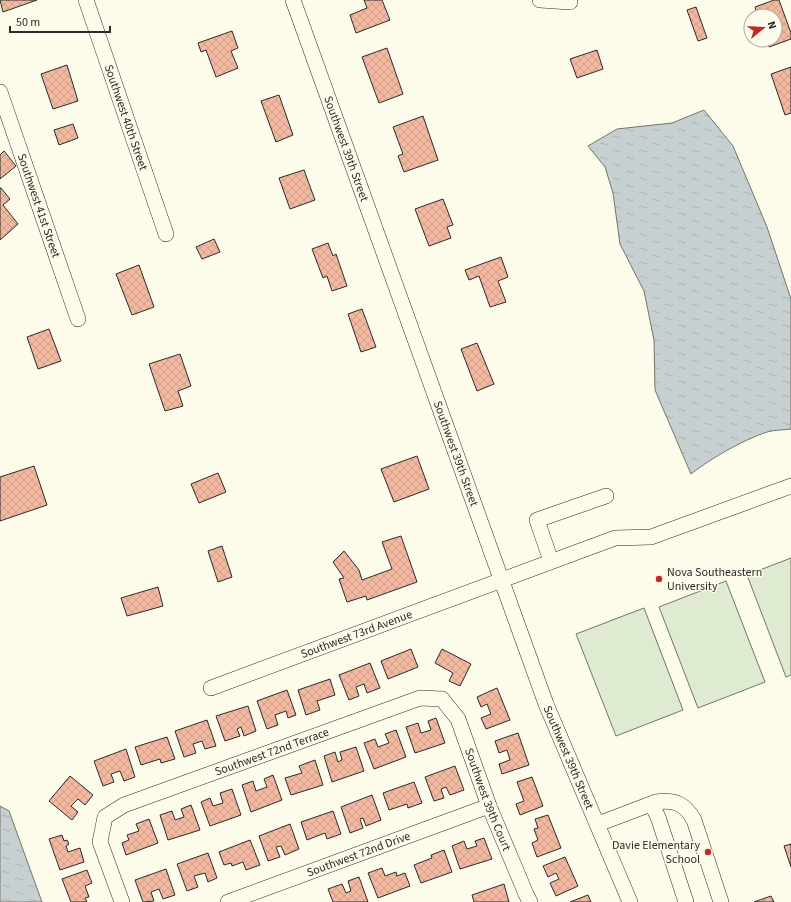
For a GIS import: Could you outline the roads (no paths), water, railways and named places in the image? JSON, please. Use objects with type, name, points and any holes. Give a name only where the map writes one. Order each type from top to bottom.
[{"type":"street","name":"Southwest 40th Street","points":[[86,0],[166,234]]},
{"type":"street","name":"Southwest 39th Street","points":[[293,0],[546,704],[630,902]]},
{"type":"street","points":[[540,0],[570,2]]},
{"type":"street","name":"Southwest 41st Street","points":[[0,92],[78,319]]},
{"type":"street","name":"Southwest 73rd Avenue","points":[[211,688],[615,538],[651,537],[791,486]]},
{"type":"street","points":[[551,561],[537,520],[606,496]]},
{"type":"street","name":"Southwest 72nd Terrace","points":[[122,902],[100,842],[105,817],[124,805],[420,698],[442,699]]},
{"type":"street","name":"Southwest 39th Court","points":[[442,699],[458,719],[489,806],[530,902]]},
{"type":"street","points":[[598,824],[666,800],[683,806],[690,812],[694,820],[721,902]]},
{"type":"street","points":[[652,805],[658,817],[686,902]]},
{"type":"street","name":"Southwest 72nd Drive","points":[[228,902],[489,806]]},
{"type":"water","points":[[704,110],[733,146],[767,227],[791,299],[791,429],[767,432],[748,440],[718,456],[691,474],[655,390],[654,340],[644,291],[620,244],[613,193],[605,167],[588,146],[617,129],[672,123]]},
{"type":"water","points":[[0,806],[9,811],[42,902],[0,902]]},
{"type":"place","name":"Nova Southeastern University","points":[[659,579]]},
{"type":"place","name":"Davie Elementary School","points":[[708,852]]}]
